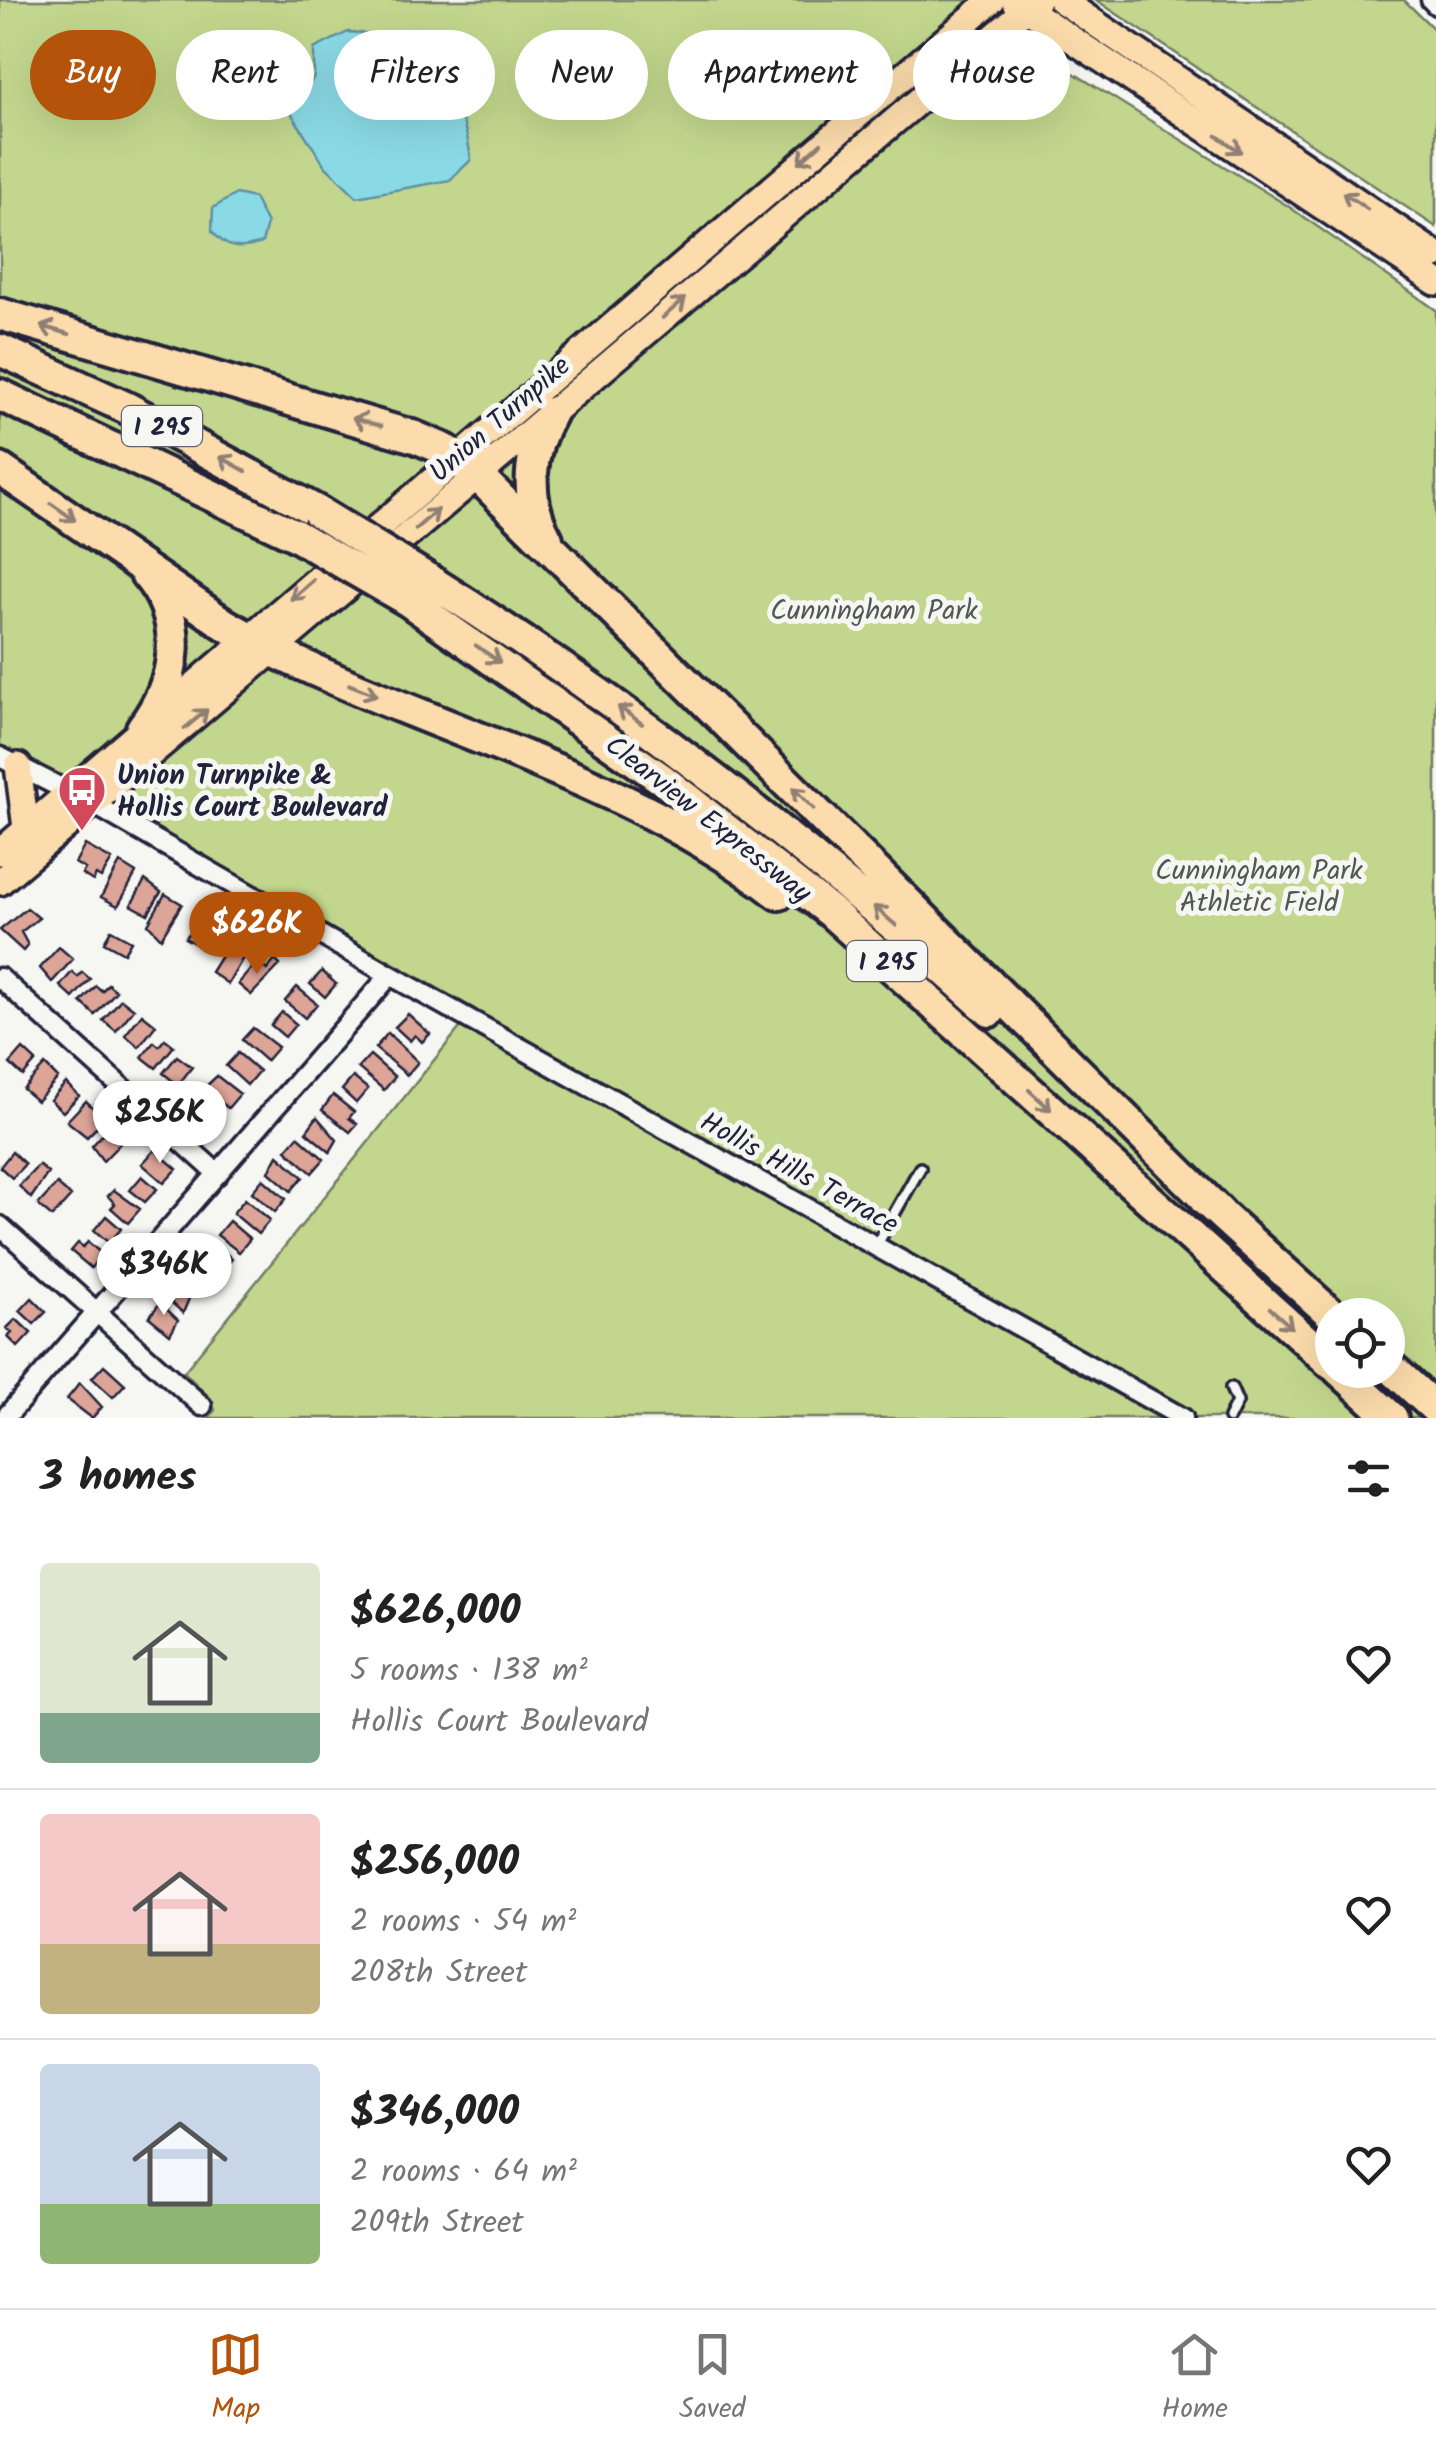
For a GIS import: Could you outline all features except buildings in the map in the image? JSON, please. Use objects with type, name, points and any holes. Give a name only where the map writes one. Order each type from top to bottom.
[{"type":"highway","points":[[0,314],[416,437],[467,467],[1220,1213]]},
{"type":"highway","name":"Clearview Expressway","points":[[0,350],[127,408],[318,512],[574,714],[748,844],[1004,1067],[1315,1349]]},
{"type":"highway","name":"Clearview Expressway","points":[[0,394],[417,589],[592,688],[768,819],[892,922],[1315,1300]]},
{"type":"highway","points":[[552,413],[534,454],[531,485],[539,523],[563,562]]},
{"type":"highway","points":[[0,468],[261,644],[600,788],[682,829],[774,890],[1004,1067]]},
{"type":"highway","points":[[126,555],[158,590],[172,630],[168,686],[142,728]]},
{"type":"highway","points":[[1405,1381],[1436,1409]]},
{"type":"highway","points":[[1358,1388],[1386,1413]]},
{"type":"main road","name":"Union Turnpike","points":[[0,882],[95,804],[261,644],[467,467],[992,0]]},
{"type":"main road","points":[[1061,0],[1436,256]]},
{"type":"main road","name":"Union Turnpike","points":[[467,467],[552,413],[1025,3]]},
{"type":"main road","points":[[1025,3],[1436,282]]},
{"type":"main road","name":"Union Turnpike","points":[[0,852],[142,728],[261,644]]},
{"type":"main road","points":[[9,762],[26,828]]},
{"type":"street","name":"Hollis Hills Terrace","points":[[9,762],[95,804],[390,975],[1183,1418]]},
{"type":"street","points":[[5,1418],[390,975]]},
{"type":"street","points":[[0,978],[218,1174]]},
{"type":"street","points":[[0,1226],[202,1406]]},
{"type":"lane","points":[[876,1246],[920,1168]]},
{"type":"lane","points":[[1229,1418],[1237,1402],[1231,1388]]},
{"type":"green space","name":"Cunningham Park","points":[[0,0],[964,0],[1006,30],[913,30],[913,120],[1070,120],[1070,71],[1288,206],[1436,310],[1436,1418],[209,1418],[215,1410],[210,1398],[184,1372],[475,1009],[103,800],[0,750]]},
{"type":"green space","points":[[1096,0],[1404,0],[1436,31],[1436,227]]},
{"type":"water","points":[[334,39],[334,120],[462,120],[471,160],[450,180],[357,197],[325,166],[295,120],[314,120],[314,49]]},
{"type":"water","points":[[236,194],[254,198],[267,224],[262,243],[234,247],[212,231],[213,208]]},
{"type":"place","name":"Union Turnpike & Hollis Court Boulevard","points":[[82,832]]},
{"type":"park label","name":"Cunningham Park Athletic Field","points":[[1259,885]]}]
